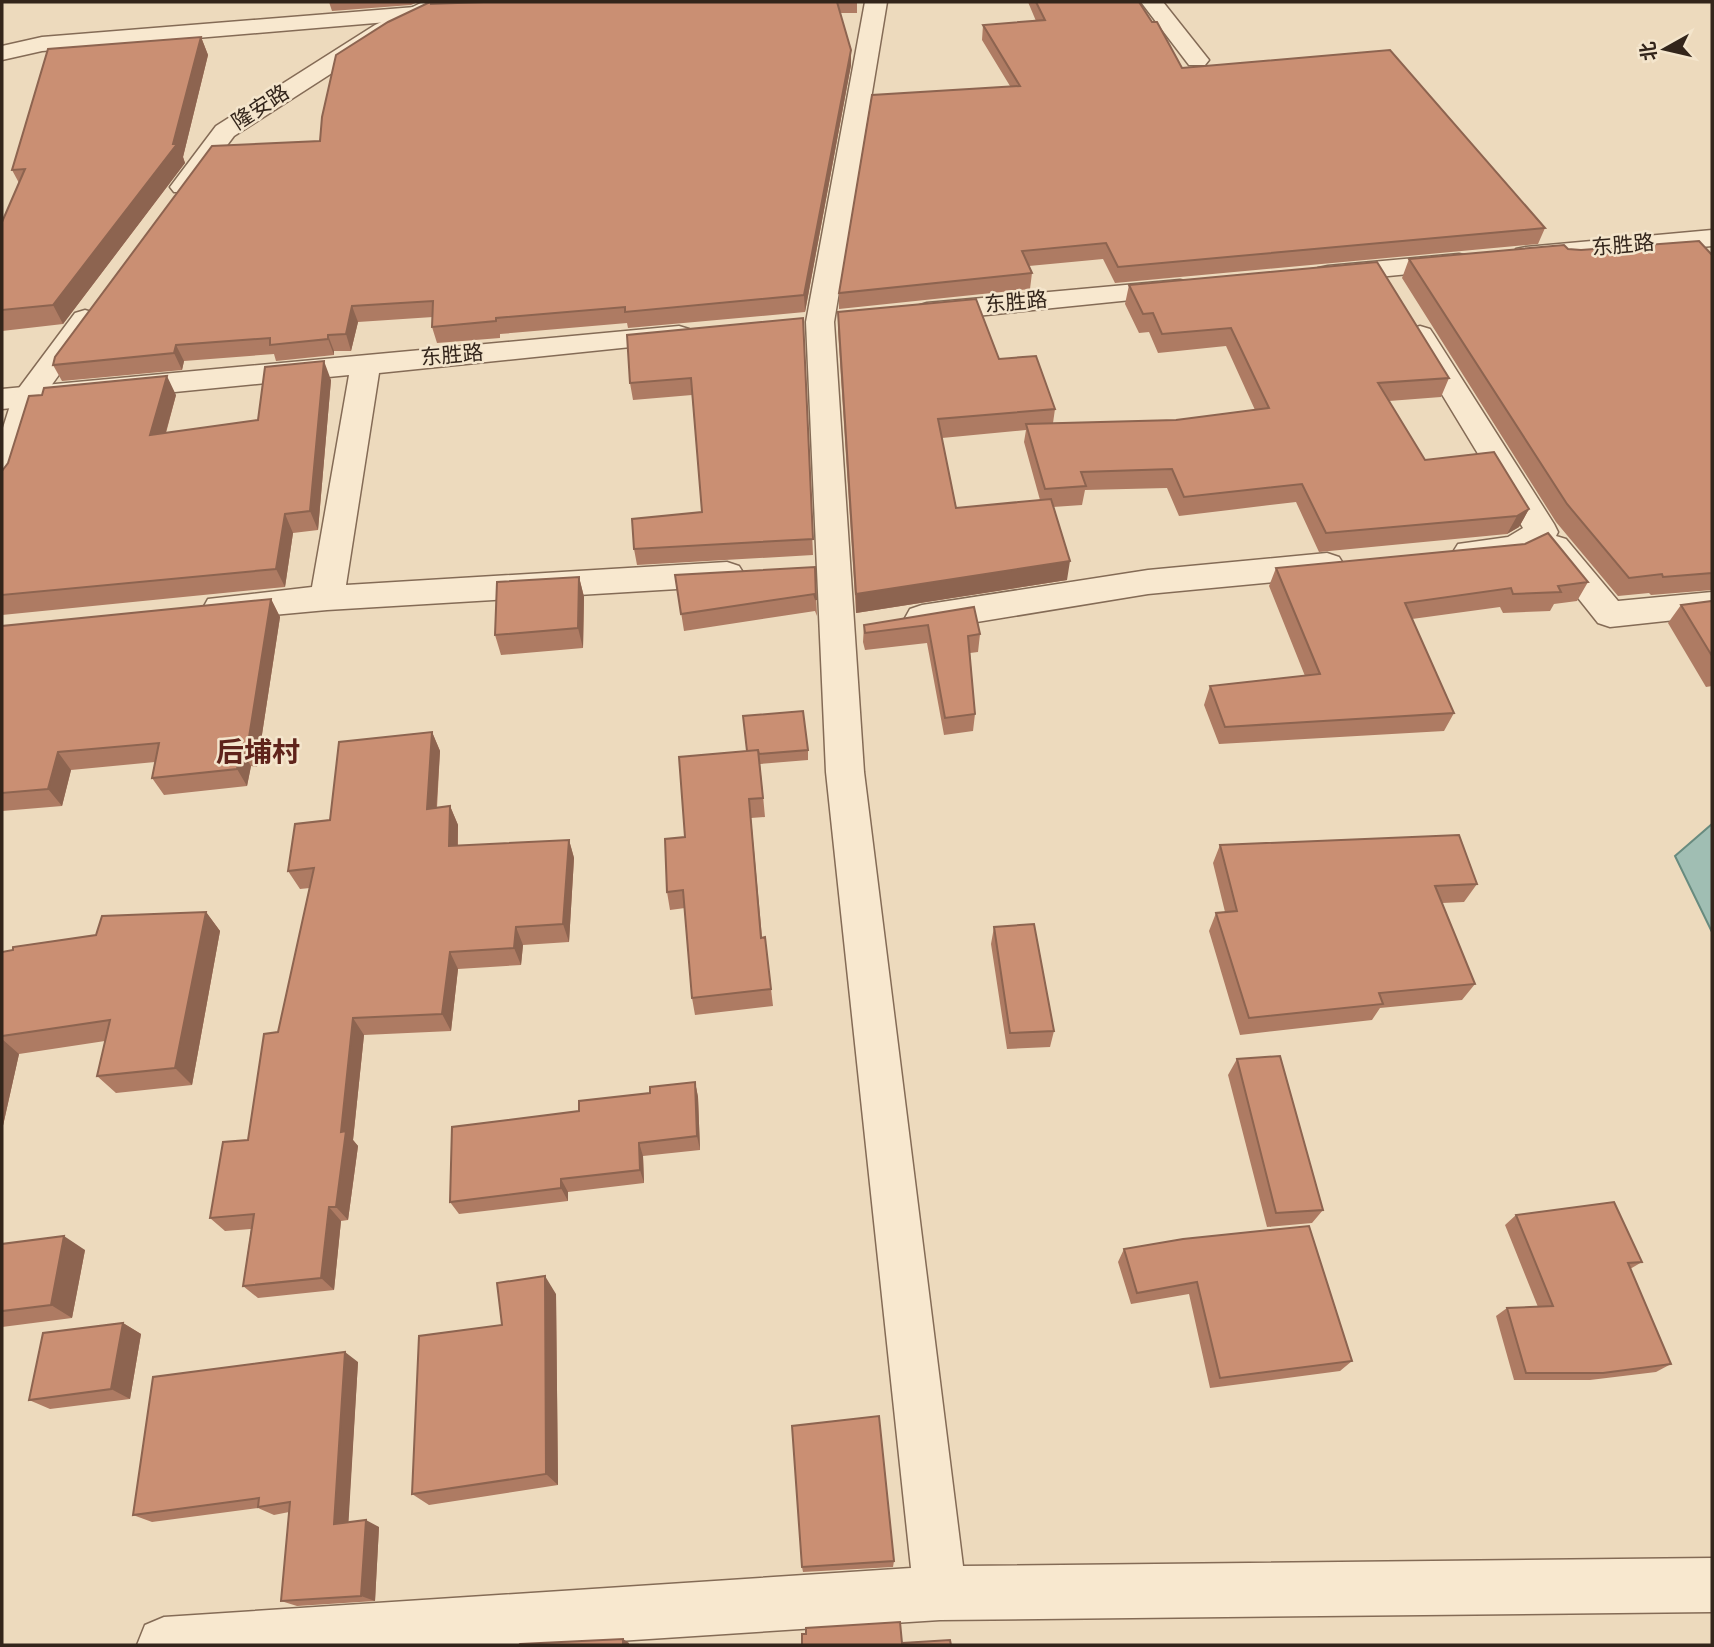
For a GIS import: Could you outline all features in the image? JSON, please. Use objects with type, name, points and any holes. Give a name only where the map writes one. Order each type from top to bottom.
[{"type":"street","name":"隆安路","points":[[168,208],[225,131],[383,30],[440,2]]},
{"type":"street","points":[[876,2],[820,322],[820,568],[864,627],[845,772],[940,1593]]},
{"type":"street","points":[[1152,2],[1197,60]]},
{"type":"street","points":[[2,53],[42,44],[415,14]]},
{"type":"street","name":"东胜路","points":[[1298,277],[1712,238]]},
{"type":"street","points":[[1380,269],[1542,531],[1610,614],[1712,604]]},
{"type":"street","name":"东胜路","points":[[902,314],[1202,286]]},
{"type":"street","points":[[2,480],[15,397],[102,296]]},
{"type":"street","name":"东胜路","points":[[15,397],[710,332]]},
{"type":"street","points":[[327,598],[366,364]]},
{"type":"street","points":[[1434,555],[1515,548],[1542,531]]},
{"type":"street","points":[[864,627],[1149,582],[1352,563]]},
{"type":"street","points":[[192,611],[327,598],[751,572]]},
{"type":"street","points":[[164,1644],[940,1593],[1712,1585]]},
{"type":"water","points":[[1712,824],[1712,932],[1675,856]]},
{"type":"building","points":[[431,2],[837,2],[851,50],[804,295],[625,312],[625,307],[496,318],[496,321],[432,327],[433,301],[352,306],[346,334],[328,335],[328,339],[270,345],[270,338],[176,345],[174,353],[53,365],[55,357],[212,146],[320,141],[322,117],[336,55],[388,22]]},
{"type":"building","points":[[1036,2],[1139,2],[1152,22],[1157,22],[1182,68],[1390,50],[1545,228],[1118,267],[1106,243],[1022,251],[1032,273],[839,293],[872,95],[1020,86],[983,25],[1045,20]]},
{"type":"building","points":[[201,37],[173,144],[177,144],[53,305],[2,310],[2,222],[25,169],[12,170],[48,49]]},
{"type":"building","points":[[1699,241],[1712,255],[1712,573],[1629,578],[1567,504],[1409,259],[1564,245],[1568,249],[1581,250]]},
{"type":"building","points":[[1377,262],[1449,378],[1378,383],[1425,460],[1494,452],[1529,509],[1517,516],[1326,533],[1302,484],[1184,497],[1172,469],[1081,472],[1086,486],[1045,489],[1026,424],[1176,420],[1269,408],[1231,328],[1162,334],[1153,313],[1143,314],[1129,285]]},
{"type":"building","points":[[976,299],[999,359],[1036,356],[1055,409],[938,419],[956,508],[1051,499],[1070,561],[856,594],[838,312]]},
{"type":"building","points":[[803,318],[813,539],[634,549],[632,519],[702,512],[691,378],[630,383],[627,335]]},
{"type":"building","points":[[324,361],[310,511],[285,514],[276,569],[2,595],[2,471],[8,463],[29,396],[42,395],[44,388],[167,376],[150,435],[258,420],[265,367]]},
{"type":"building","points":[[1548,533],[1588,582],[1558,586],[1561,592],[1513,594],[1511,588],[1405,603],[1454,713],[1225,727],[1210,686],[1320,674],[1276,568],[1525,544]]},
{"type":"building","points":[[815,567],[816,600],[814,594],[681,614],[675,575]]},
{"type":"building","points":[[579,577],[578,628],[495,635],[497,582]]},
{"type":"building","points":[[271,599],[247,750],[241,749],[237,769],[152,778],[159,743],[58,752],[48,789],[2,793],[2,626]]},
{"type":"building","points":[[1712,601],[1712,656],[1681,605]]},
{"type":"building","points":[[974,607],[980,634],[968,636],[975,714],[945,718],[928,625],[865,633],[864,625]]},
{"type":"building","points":[[803,711],[808,750],[759,754],[758,750],[747,751],[743,716]]},
{"type":"building","points":[[432,732],[427,809],[450,806],[449,846],[569,840],[563,924],[516,927],[514,948],[450,952],[442,1014],[353,1018],[341,1132],[346,1131],[336,1207],[329,1207],[321,1278],[243,1286],[254,1214],[210,1218],[223,1142],[248,1140],[264,1034],[278,1032],[314,868],[288,871],[295,824],[330,820],[339,742]]},
{"type":"building","points":[[758,750],[763,798],[749,799],[761,938],[765,937],[771,989],[692,998],[683,890],[667,892],[665,839],[685,837],[679,757]]},
{"type":"building","points":[[1459,835],[1477,884],[1435,886],[1475,984],[1379,993],[1383,1004],[1249,1018],[1216,913],[1237,911],[1220,845]]},
{"type":"building","points":[[206,912],[175,1068],[97,1076],[110,1020],[2,1036],[2,952],[13,950],[13,947],[96,935],[102,916]]},
{"type":"building","points":[[1034,924],[1054,1031],[1010,1033],[994,927]]},
{"type":"building","points":[[1280,1056],[1323,1210],[1276,1213],[1237,1059]]},
{"type":"building","points":[[695,1082],[697,1136],[639,1143],[640,1170],[561,1179],[561,1188],[450,1202],[452,1127],[579,1111],[579,1101],[650,1093],[650,1087]]},
{"type":"building","points":[[1614,1202],[1642,1262],[1628,1263],[1671,1364],[1603,1373],[1526,1373],[1507,1308],[1553,1306],[1516,1215]]},
{"type":"building","points":[[1309,1226],[1352,1361],[1220,1378],[1197,1282],[1137,1293],[1124,1249],[1183,1239]]},
{"type":"building","points":[[64,1236],[51,1305],[2,1311],[2,1244]]},
{"type":"building","points":[[545,1276],[546,1474],[412,1494],[419,1336],[502,1325],[497,1283]]},
{"type":"building","points":[[123,1323],[111,1389],[29,1400],[43,1333]]},
{"type":"building","points":[[345,1352],[334,1524],[366,1520],[361,1596],[281,1601],[290,1502],[258,1507],[259,1498],[133,1515],[153,1377]]},
{"type":"building","points":[[879,1416],[894,1561],[802,1567],[792,1426]]},
{"type":"building","points":[[900,1622],[902,1643],[950,1640],[951,1645],[802,1645],[802,1634],[806,1634],[806,1628]]},
{"type":"building","points":[[623,1639],[623,1645],[519,1645],[520,1644]]},
{"type":"district","name":"后埔村","points":[[258,753]]}]
